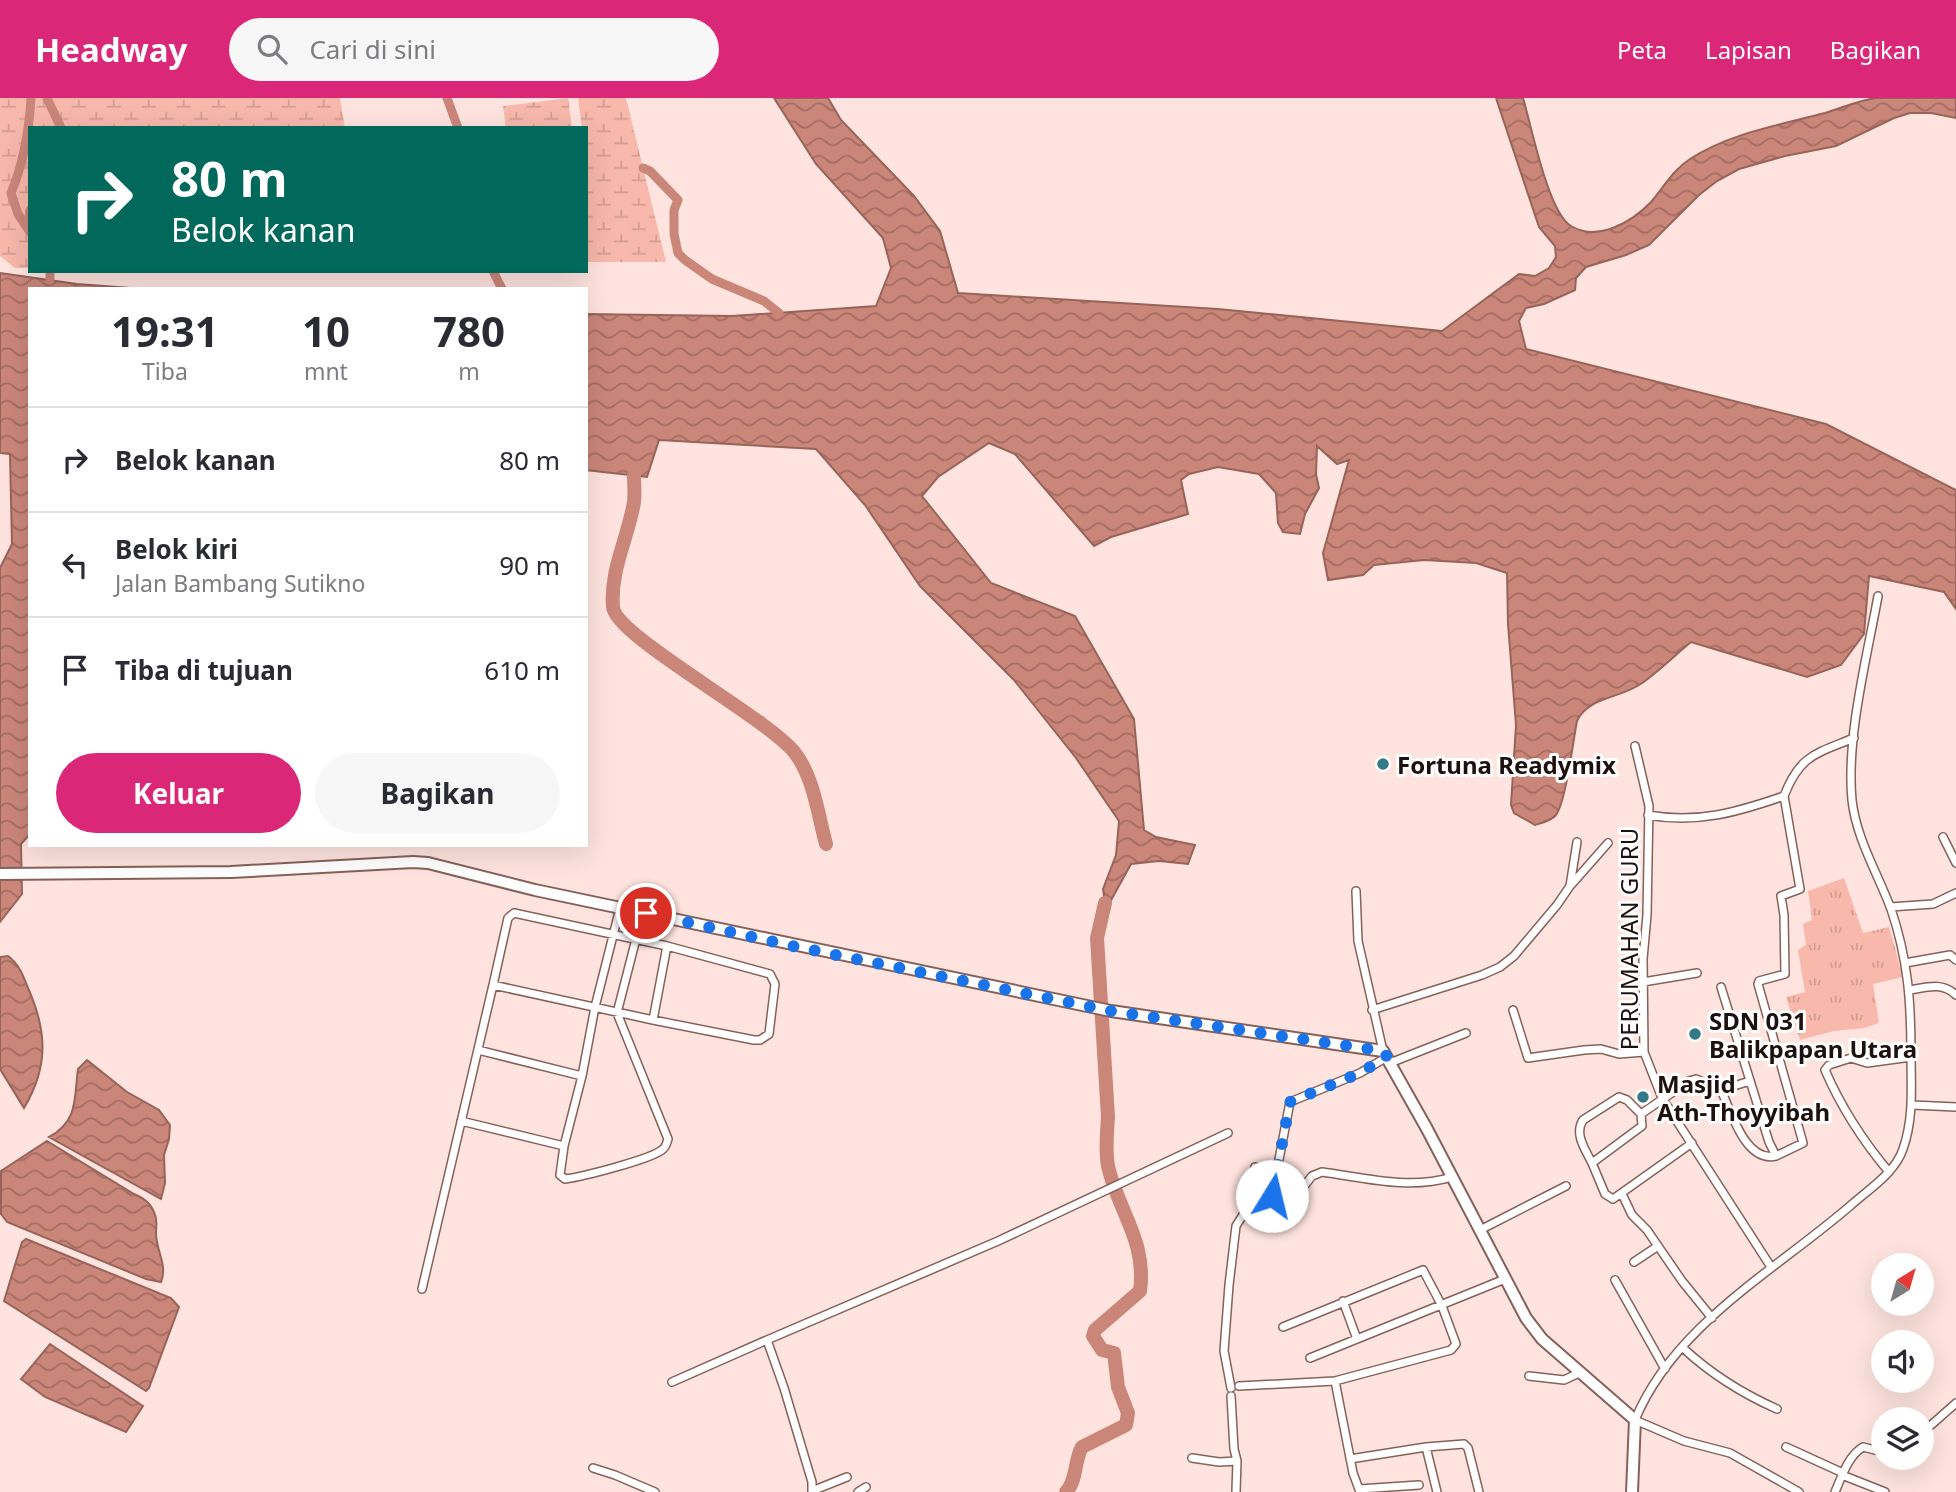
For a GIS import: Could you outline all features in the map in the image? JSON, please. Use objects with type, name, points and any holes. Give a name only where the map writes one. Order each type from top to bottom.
[{"type":"street","points":[[1632,1492],[1635,1420],[1650,1390],[1665,1369],[1712,1318],[1771,1267],[1827,1226],[1889,1172],[1904,1148],[1912,1105],[1910,990],[1890,907],[1872,864],[1852,800],[1854,738],[1878,596]]},
{"type":"street","points":[[1721,1090],[1743,1139],[1763,1155],[1776,1156],[1803,1143],[1758,984],[1759,981],[1785,974],[1781,896],[1800,889],[1784,796],[1793,772],[1803,762],[1824,750],[1854,738]]},
{"type":"street","name":"PERUMAHAN GURU","points":[[1635,746],[1648,795],[1644,1052],[1662,1098],[1771,1267]]},
{"type":"street","points":[[1648,816],[1688,820],[1723,814],[1784,796]]},
{"type":"street","points":[[1943,837],[1956,863]]},
{"type":"street","points":[[1570,886],[1577,842]]},
{"type":"street","points":[[1372,1010],[1500,967],[1514,956],[1608,842]]},
{"type":"street","points":[[0,874],[231,872],[413,862],[447,866],[535,890],[1111,1011],[1387,1057]]},
{"type":"street","points":[[1356,891],[1358,941],[1372,1010],[1387,1057],[1534,1330],[1579,1373],[1635,1420],[1684,1441],[1730,1454],[1799,1492]]},
{"type":"street","points":[[1890,907],[1933,904],[1956,893]]},
{"type":"street","points":[[620,908],[564,1146],[560,1175],[567,1179],[617,1167],[659,1152],[668,1139],[617,1013],[636,939]]},
{"type":"street","points":[[422,1289],[508,918],[512,913],[667,946],[769,974],[774,978],[775,984],[769,1034],[760,1040],[617,1013],[493,985]]},
{"type":"street","points":[[653,1020],[667,946]]},
{"type":"street","points":[[1905,963],[1954,956]]},
{"type":"street","points":[[1643,982],[1697,973]]},
{"type":"street","points":[[1910,990],[1935,985],[1951,990],[1956,995]]},
{"type":"street","points":[[1721,987],[1769,1142],[1776,1156]]},
{"type":"street","points":[[1513,1010],[1528,1058],[1584,1049],[1601,1049],[1619,1054],[1644,1052]]},
{"type":"street","points":[[1256,1196],[1267,1200],[1272,1196],[1290,1102],[1349,1078],[1387,1057],[1466,1033]]},
{"type":"street","points":[[478,1049],[582,1076]]},
{"type":"street","points":[[1889,1172],[1845,1112],[1825,1070],[1829,1065],[1851,1058],[1867,1063],[1911,1057]]},
{"type":"street","points":[[1641,1114],[1662,1098],[1696,1079],[1721,1090],[1750,1082]]},
{"type":"street","points":[[1592,1163],[1642,1126],[1641,1114],[1627,1100],[1619,1097],[1583,1120],[1580,1125],[1580,1138],[1605,1194],[1614,1199],[1692,1143]]},
{"type":"street","points":[[1912,1105],[1956,1107]]},
{"type":"street","points":[[461,1121],[564,1146]]},
{"type":"street","points":[[672,1382],[998,1241],[1227,1133]]},
{"type":"street","points":[[1236,1492],[1234,1390],[1224,1351],[1236,1226],[1256,1196],[1255,1167]]},
{"type":"street","points":[[1306,1185],[1312,1176],[1322,1172],[1412,1184],[1433,1183],[1452,1177]]},
{"type":"street","points":[[1480,1230],[1566,1186]]},
{"type":"street","points":[[1622,1194],[1632,1215],[1712,1318]]},
{"type":"street","points":[[1634,1262],[1658,1246]]},
{"type":"street","points":[[1234,1390],[1335,1381],[1451,1350],[1456,1344],[1442,1306],[1423,1270],[1283,1327]]},
{"type":"street","points":[[1310,1358],[1505,1279]]},
{"type":"street","points":[[1615,1280],[1665,1369]]},
{"type":"street","points":[[1343,1301],[1357,1339]]},
{"type":"street","points":[[767,1340],[784,1388],[812,1482],[812,1491],[847,1477]]},
{"type":"street","points":[[1683,1348],[1709,1372],[1742,1394],[1777,1409]]},
{"type":"street","points":[[1529,1376],[1564,1380],[1579,1373]]},
{"type":"street","points":[[1335,1381],[1350,1459],[1359,1490],[1419,1485]]},
{"type":"street","points":[[1934,1422],[1956,1403]]},
{"type":"street","points":[[1350,1459],[1464,1444],[1468,1448],[1479,1492]]},
{"type":"street","points":[[1426,1447],[1437,1492]]},
{"type":"street","points":[[1786,1447],[1885,1492]]},
{"type":"street","points":[[1835,1492],[1854,1454],[1863,1447],[1871,1449]]},
{"type":"street","points":[[1192,1458],[1219,1462],[1237,1461]]},
{"type":"street","points":[[593,1468],[655,1492]]},
{"type":"street","points":[[858,1492],[866,1486]]},
{"type":"green space","points":[[0,98],[340,98],[345,126],[28,126],[28,268],[15,268],[0,256]]},
{"type":"green space","points":[[568,98],[572,126],[506,126],[503,106]]},
{"type":"green space","points":[[578,98],[626,98],[666,262],[588,262],[588,126],[582,126]]},
{"type":"green space","points":[[1844,878],[1863,933],[1889,927],[1903,977],[1873,984],[1879,1023],[1800,1040],[1786,997],[1805,992],[1798,950],[1806,945],[1803,924],[1812,920],[1808,891]]},
{"type":"water","points":[[774,98],[828,98],[841,120],[914,196],[940,231],[958,293],[1218,309],[1442,331],[1519,274],[1535,276],[1549,268],[1556,257],[1555,246],[1539,227],[1496,98],[1523,98],[1541,167],[1555,204],[1571,226],[1592,232],[1614,228],[1624,223],[1651,202],[1684,163],[1705,150],[1738,136],[1870,99],[1956,98],[1956,118],[1931,113],[1910,113],[1836,146],[1739,169],[1699,195],[1649,245],[1586,267],[1576,278],[1575,290],[1544,304],[1526,308],[1519,321],[1526,349],[1826,424],[1956,490],[1956,609],[1944,592],[1869,576],[1864,634],[1841,665],[1807,677],[1691,642],[1639,685],[1596,703],[1582,713],[1577,721],[1560,808],[1552,819],[1535,825],[1514,813],[1511,805],[1516,725],[1507,573],[1476,563],[1424,560],[1374,565],[1363,575],[1328,580],[1323,553],[1349,460],[1337,464],[1317,446],[1316,474],[1319,488],[1305,514],[1300,534],[1283,532],[1278,523],[1276,493],[1259,474],[1218,467],[1189,474],[1181,480],[1188,514],[1111,537],[1094,546],[1015,454],[989,443],[938,477],[922,496],[991,583],[1075,616],[1134,719],[1144,830],[1156,837],[1195,845],[1188,864],[1159,861],[1131,864],[1110,902],[1105,903],[1103,889],[1116,855],[1119,821],[1076,758],[1014,680],[920,586],[865,505],[816,449],[659,440],[647,477],[588,470],[588,314],[732,316],[876,306],[891,268],[883,238],[816,164]]},
{"type":"water","points":[[0,273],[117,287],[28,287],[28,836],[21,844],[22,894],[0,922],[0,568],[12,544],[10,454],[0,453]]},
{"type":"water","points":[[8,956],[18,966],[24,979],[42,1034],[38,1078],[24,1108],[0,1069],[0,957]]},
{"type":"water","points":[[87,1060],[127,1092],[159,1110],[170,1125],[164,1155],[165,1183],[161,1199],[49,1137],[66,1124],[70,1116],[78,1069]]},
{"type":"water","points":[[47,1141],[143,1199],[150,1206],[156,1218],[163,1270],[161,1282],[146,1279],[7,1222],[1,1214],[1,1171]]},
{"type":"water","points":[[26,1239],[171,1298],[179,1307],[146,1391],[4,1301],[22,1242]]},
{"type":"water","points":[[50,1344],[143,1406],[126,1432],[45,1397],[21,1379]]},
{"type":"waterway","points":[[28,126],[31,98]]},
{"type":"waterway","points":[[47,98],[60,126]]},
{"type":"waterway","points":[[447,98],[457,126]]},
{"type":"waterway","points":[[28,129],[11,193],[18,214],[28,229]]},
{"type":"waterway","points":[[643,168],[650,171],[678,200],[674,210],[674,234],[678,253],[712,279],[764,301],[779,313]]},
{"type":"waterway","points":[[50,273],[50,280]]},
{"type":"waterway","points":[[494,273],[501,287]]},
{"type":"waterway","points":[[634,476],[634,502],[614,580],[613,607],[620,620],[638,637],[780,738],[795,753],[811,785],[826,844]]},
{"type":"waterway","points":[[1066,1492],[1072,1482],[1082,1447],[1126,1425],[1128,1413],[1118,1387],[1114,1353],[1102,1350],[1093,1336],[1095,1330],[1140,1291],[1141,1273],[1136,1241],[1107,1160],[1108,1117],[1097,938],[1105,903]]},
{"type":"place","name":"Fortuna Readymix","points":[[1383,764]]},
{"type":"place","name":"SDN 031 Balikpapan Utara","points":[[1695,1034]]},
{"type":"place","name":"Masjid Ath-Thoyyibah","points":[[1643,1097]]},
{"type":"route","points":[[646,913],[792,946],[1111,1011],[1383,1051],[1387,1057],[1360,1073],[1290,1102],[1272,1196]]}]
